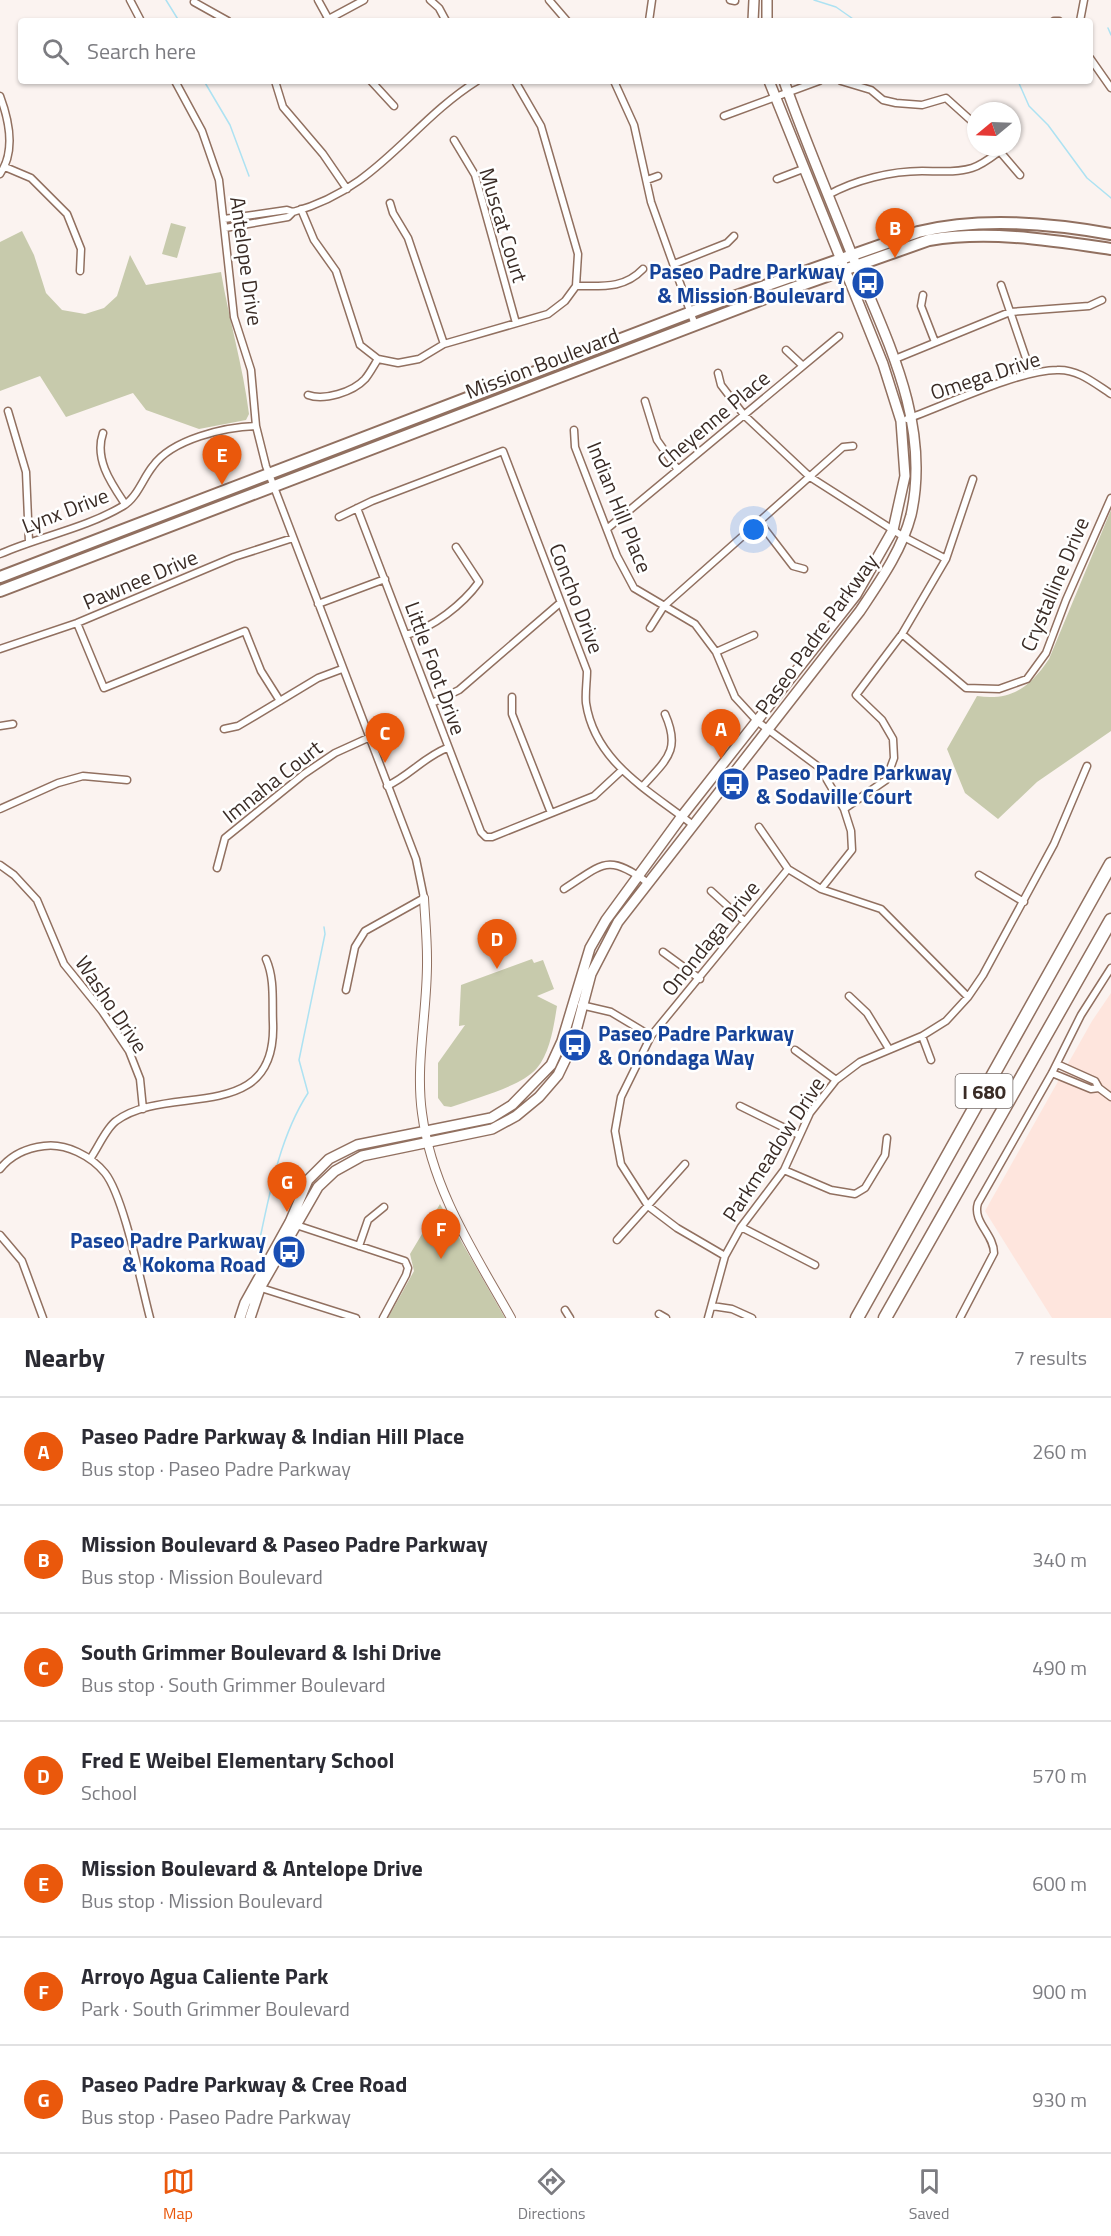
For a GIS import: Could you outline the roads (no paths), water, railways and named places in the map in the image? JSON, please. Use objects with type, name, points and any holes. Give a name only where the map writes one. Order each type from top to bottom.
[{"type":"highway","name":"I 680","points":[[857,1318],[1111,864]]},
{"type":"highway","name":"I 680","points":[[885,1318],[1111,920]]},
{"type":"main road","points":[[753,18],[754,0]]},
{"type":"main road","points":[[767,0],[767,18]]},
{"type":"main road","name":"Paseo Padre Parkway","points":[[240,1318],[293,1224],[318,1187],[335,1171],[362,1156],[426,1138],[492,1129],[516,1116],[539,1097],[558,1075],[572,1047],[581,974],[595,937],[637,875],[682,816],[856,595],[892,530],[905,476],[901,421],[883,364],[770,84]]},
{"type":"main road","name":"Paseo Padre Parkway","points":[[579,1004],[602,950],[648,883],[860,611],[889,567],[904,537],[915,483],[916,451],[913,417],[895,359],[785,84]]},
{"type":"main road","name":"Mission Boulevard","points":[[0,577],[270,476],[691,312],[852,254],[950,225],[1017,223],[1077,228],[1111,234]]},
{"type":"main road","name":"Mission Boulevard","points":[[0,591],[856,264],[929,240],[955,236],[1018,236],[1111,249]]},
{"type":"main road","name":"Paseo Padre Parkway","points":[[250,1318],[257,1287]]},
{"type":"street","points":[[130,0],[139,18]]},
{"type":"street","points":[[318,0],[327,18]]},
{"type":"street","points":[[332,18],[364,0]]},
{"type":"street","points":[[430,0],[439,8],[444,18]]},
{"type":"street","points":[[549,0],[564,18]]},
{"type":"street","points":[[649,18],[652,0]]},
{"type":"street","points":[[730,0],[735,1]]},
{"type":"street","points":[[1081,18],[1084,0]]},
{"type":"street","points":[[194,2],[223,18]]},
{"type":"street","points":[[1093,62],[1111,88]]},
{"type":"street","name":"Antelope Drive","points":[[177,84],[213,158],[224,219],[234,317],[251,370],[256,426],[270,476],[416,859],[424,898]]},
{"type":"street","points":[[276,84],[283,106],[323,154],[347,189]]},
{"type":"street","points":[[374,84],[394,106]]},
{"type":"street","points":[[225,228],[288,217],[293,212],[347,189],[374,171],[404,146],[445,102],[472,84]]},
{"type":"street","points":[[301,209],[314,240],[336,271],[360,345],[378,359],[398,363],[418,360],[444,344],[548,314],[565,301],[576,286],[578,254],[552,157],[541,126],[517,84]]},
{"type":"street","points":[[615,84],[634,125],[651,202],[695,325]]},
{"type":"street","points":[[724,116],[810,84]]},
{"type":"street","points":[[851,84],[871,90],[883,100],[896,103],[922,105],[946,98],[967,117]]},
{"type":"street","points":[[0,96],[9,148],[5,167],[0,174]]},
{"type":"street","name":"Muscat Court","points":[[454,140],[476,175],[516,322]]},
{"type":"street","points":[[828,195],[846,185],[866,180],[919,171],[950,172],[973,168],[989,156]]},
{"type":"street","points":[[1004,156],[1020,175]]},
{"type":"street","points":[[5,167],[31,178],[67,214],[81,249],[80,271]]},
{"type":"street","points":[[777,179],[803,169]]},
{"type":"street","points":[[647,180],[658,176]]},
{"type":"street","points":[[390,203],[393,213],[408,238],[444,344]]},
{"type":"street","points":[[224,219],[288,210],[293,212]]},
{"type":"street","points":[[674,264],[727,243],[734,236]]},
{"type":"street","points":[[576,286],[619,285],[636,277],[643,269]]},
{"type":"street","points":[[1001,285],[1030,373]]},
{"type":"street","points":[[923,295],[921,306],[935,342]]},
{"type":"street","points":[[895,359],[1010,312],[1089,306],[1102,300]]},
{"type":"street","name":"Cheyenne Place","points":[[608,528],[839,336]]},
{"type":"street","points":[[786,350],[803,366]]},
{"type":"street","points":[[308,395],[319,399],[348,389],[364,380],[378,359]]},
{"type":"street","name":"Omega Drive","points":[[901,421],[1030,373],[1058,369],[1083,375],[1111,394]]},
{"type":"street","points":[[718,373],[721,385],[744,415],[810,477],[892,530],[946,559]]},
{"type":"street","points":[[645,401],[657,440],[678,470]]},
{"type":"street","points":[[8,411],[26,472],[29,542]]},
{"type":"street","name":"Lynx Drive","points":[[0,554],[29,542],[78,528],[126,504],[154,463],[174,446],[232,427],[256,426]]},
{"type":"street","name":"Indian Hill Place","points":[[574,430],[575,447],[617,556],[634,588],[695,624],[716,652],[735,697],[758,722],[820,768],[844,809],[851,831],[852,850],[822,889]]},
{"type":"street","points":[[103,433],[99,443],[106,475],[126,504]]},
{"type":"street","points":[[650,628],[664,606],[760,524],[843,447],[853,446]]},
{"type":"street","name":"Concho Drive","points":[[357,508],[503,451],[587,671],[586,702],[593,728],[604,750],[621,771],[644,786],[693,825]]},
{"type":"street","points":[[844,809],[886,780],[894,758],[893,739],[882,720],[856,694],[902,634],[946,559],[973,479]]},
{"type":"street","name":"Crystalline Drive","points":[[902,634],[966,688],[999,689],[1027,679],[1046,653],[1066,600],[1111,498]]},
{"type":"street","points":[[339,517],[357,508]]},
{"type":"street","name":"Little Foot Drive","points":[[357,508],[481,832],[486,837],[551,813]]},
{"type":"street","points":[[760,524],[794,566],[804,570]]},
{"type":"street","name":"Pawnee Drive","points":[[0,649],[77,623],[234,556],[293,538]]},
{"type":"street","points":[[406,635],[429,626],[472,591],[479,582],[456,547]]},
{"type":"street","points":[[318,604],[386,579]]},
{"type":"street","points":[[432,703],[459,690],[560,603]]},
{"type":"street","points":[[77,623],[104,688],[245,631],[261,671],[280,700]]},
{"type":"street","points":[[716,652],[754,635]]},
{"type":"street","points":[[224,729],[238,726],[318,678],[342,669]]},
{"type":"street","points":[[512,697],[512,714],[551,813],[594,796],[621,771]]},
{"type":"street","points":[[644,786],[672,751],[674,741],[672,729],[665,714]]},
{"type":"street","points":[[0,726],[13,724]]},
{"type":"street","name":"Imnaha Court","points":[[217,868],[225,838],[304,774],[335,753],[368,738]]},
{"type":"street","points":[[387,786],[429,757],[447,748]]},
{"type":"street","name":"Parkmeadow Drive","points":[[708,1318],[725,1256],[741,1227],[784,1170],[810,1113],[837,1080],[860,1062],[922,1036],[946,1021],[968,997],[1024,902],[1077,796],[1087,766]]},
{"type":"street","points":[[0,809],[58,783],[83,776],[127,780]]},
{"type":"street","points":[[759,827],[788,869],[822,889],[881,909],[968,997]]},
{"type":"street","points":[[564,889],[603,864],[618,864],[648,883]]},
{"type":"street","name":"Washo Drive","points":[[0,866],[14,875],[37,900],[64,964],[102,1011],[129,1051],[141,1079],[143,1109]]},
{"type":"street","name":"Onondaga Drive","points":[[725,1256],[677,1228],[648,1206],[621,1164],[615,1131],[621,1097],[651,1036],[788,869]]},
{"type":"street","points":[[979,875],[1024,902]]},
{"type":"street","points":[[711,891],[744,921]]},
{"type":"street","points":[[346,990],[355,947],[365,931],[424,898],[428,958],[420,1097],[426,1138],[435,1175],[449,1208],[511,1318]]},
{"type":"street","points":[[663,952],[700,979]]},
{"type":"street","points":[[90,1159],[115,1121],[143,1109],[229,1094],[251,1083],[261,1072],[269,1058],[274,1035],[271,971],[266,959]]},
{"type":"street","points":[[960,1318],[994,1253],[994,1246],[976,1211],[1057,1064],[1081,1015],[1111,968]]},
{"type":"street","points":[[849,996],[867,1013],[889,1049]]},
{"type":"street","points":[[579,1004],[611,1012],[651,1036]]},
{"type":"street","points":[[922,1036],[931,1060]]},
{"type":"street","points":[[795,1050],[837,1080]]},
{"type":"street","points":[[1057,1064],[1095,1081],[1098,1088],[1111,1097]]},
{"type":"street","points":[[1052,1073],[1091,1089],[1098,1088]]},
{"type":"street","points":[[740,1106],[799,1136]]},
{"type":"street","points":[[784,1170],[831,1190],[855,1194],[865,1188],[885,1155],[887,1138]]},
{"type":"street","points":[[0,1169],[27,1149],[53,1144],[90,1159],[105,1173],[113,1187],[150,1318]]},
{"type":"street","points":[[617,1240],[685,1164]]},
{"type":"street","points":[[359,1246],[368,1220],[384,1206]]},
{"type":"street","points":[[293,1224],[405,1261],[408,1264],[406,1275],[383,1318]]},
{"type":"street","points":[[741,1227],[815,1265]]},
{"type":"street","points":[[0,1235],[14,1248],[22,1261],[43,1318]]},
{"type":"street","points":[[257,1287],[356,1318]]},
{"type":"street","points":[[712,1306],[732,1309],[752,1318]]},
{"type":"street","points":[[565,1310],[570,1318]]},
{"type":"street","points":[[658,1314],[666,1318]]},
{"type":"waterway","points":[[166,0],[177,18]]},
{"type":"waterway","points":[[814,0],[836,7],[852,18]]},
{"type":"waterway","points":[[1108,28],[1111,35]]},
{"type":"waterway","points":[[206,84],[230,125],[249,176]]},
{"type":"waterway","points":[[1019,84],[1029,106],[1048,125],[1087,178],[1111,198]]},
{"type":"waterway","points":[[258,1248],[282,1148],[308,1093],[299,1060],[325,934],[324,927]]},
{"type":"place","name":"Mission Boulevard & Paseo Padre Parkway","points":[[895,258]]},
{"type":"place","name":"Paseo Padre Parkway & Mission Boulevard","points":[[868,283]]},
{"type":"place","name":"Mission Boulevard & Antelope Drive","points":[[222,485]]},
{"type":"place","name":"Paseo Padre Parkway & Indian Hill Place","points":[[721,759]]},
{"type":"place","name":"South Grimmer Boulevard & Ishi Drive","points":[[385,763]]},
{"type":"place","name":"Paseo Padre Parkway & Sodaville Court","points":[[733,784]]},
{"type":"place","name":"Fred E Weibel Elementary School","points":[[497,969]]},
{"type":"place","name":"Paseo Padre Parkway & Onondaga Way","points":[[575,1045]]},
{"type":"place","name":"Paseo Padre Parkway & Cree Road","points":[[287,1212]]},
{"type":"place","name":"Paseo Padre Parkway & Kokoma Road","points":[[289,1252]]},
{"type":"place","name":"Arroyo Agua Caliente Park","points":[[441,1259]]}]
